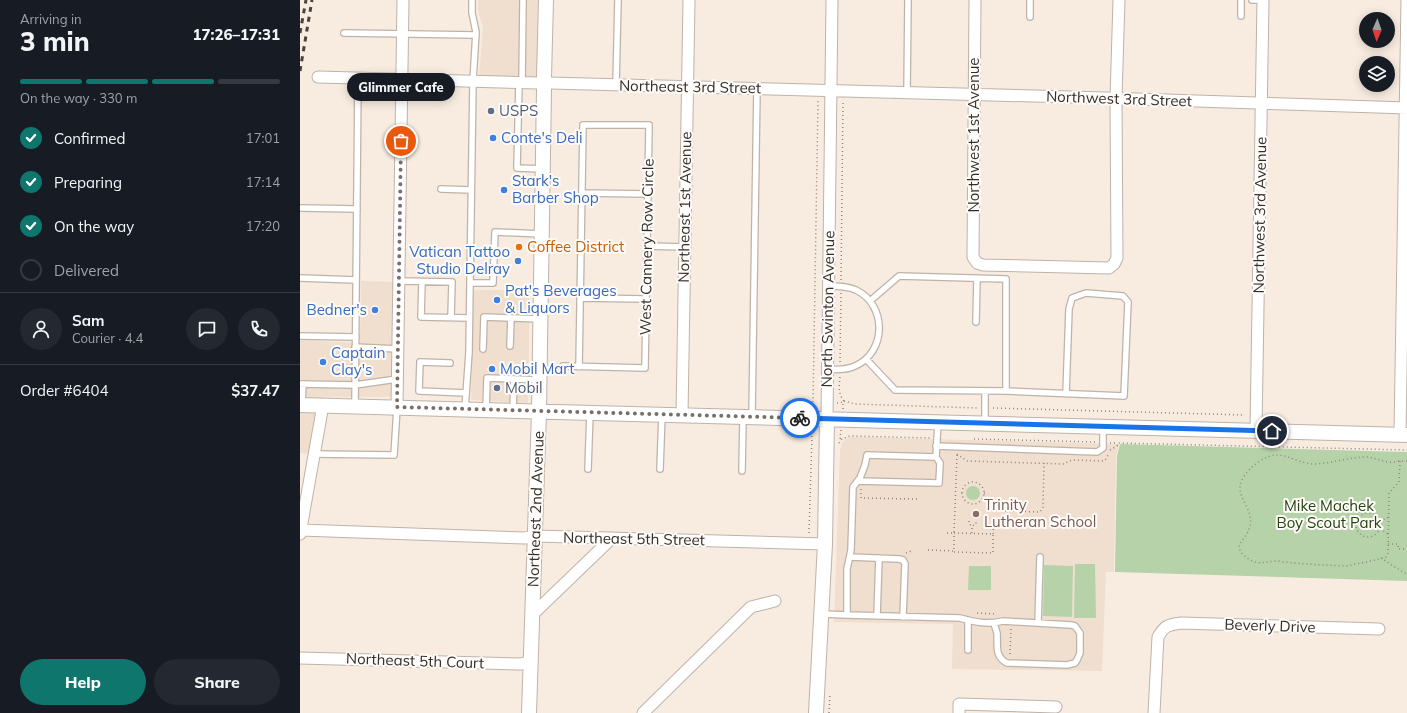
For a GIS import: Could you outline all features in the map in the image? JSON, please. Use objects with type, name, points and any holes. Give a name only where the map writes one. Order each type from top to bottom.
[{"type":"street","points":[[397,407],[403,0]]},
{"type":"street","name":"Northeast 2nd Avenue","points":[[529,713],[540,380],[546,0]]},
{"type":"street","name":"Northeast 1st Avenue","points":[[682,415],[689,0]]},
{"type":"street","name":"North Swinton Avenue","points":[[816,713],[824,544],[827,418],[832,0]]},
{"type":"street","name":"Northwest 1st Avenue","points":[[975,0],[973,94],[973,257],[977,263],[983,265],[1109,268],[1114,264],[1117,258],[1116,98]]},
{"type":"street","points":[[1116,98],[1119,0]]},
{"type":"street","name":"Northwest 3rd Avenue","points":[[1256,430],[1263,0]]},
{"type":"street","points":[[301,405],[1404,434],[1407,0]]},
{"type":"street","name":"Northeast 3rd Street","points":[[318,77],[830,90]]},
{"type":"street","name":"Northwest 3rd Street","points":[[830,90],[1406,108]]},
{"type":"street","points":[[300,532],[323,405]]},
{"type":"street","name":"Northeast 5th Street","points":[[300,532],[517,538],[535,536],[824,544]]},
{"type":"street","points":[[532,614],[612,538]]},
{"type":"street","points":[[643,713],[751,607],[775,601]]},
{"type":"street","name":"Beverly Drive","points":[[1154,713],[1158,637],[1163,629],[1169,624],[1181,623],[1379,629]]},
{"type":"street","name":"Northeast 5th Court","points":[[300,658],[520,664],[531,662]]},
{"type":"street","points":[[959,709],[1056,707]]},
{"type":"lane","points":[[465,409],[470,283],[473,81],[476,35],[472,13],[472,0]]},
{"type":"lane","points":[[523,0],[517,168],[543,169]]},
{"type":"lane","points":[[616,85],[618,0]]},
{"type":"lane","points":[[907,93],[908,0]]},
{"type":"lane","points":[[1030,0],[1030,17]]},
{"type":"lane","points":[[1241,0],[1241,16]]},
{"type":"lane","points":[[1252,0],[1263,0]]},
{"type":"lane","points":[[344,33],[476,35]]},
{"type":"lane","points":[[355,406],[358,78]]},
{"type":"lane","points":[[742,471],[748,416],[757,88]]},
{"type":"lane","name":"West Cannery Row Circle","points":[[579,367],[645,368],[649,126],[583,125],[582,193]]},
{"type":"lane","points":[[441,189],[471,190]]},
{"type":"lane","points":[[563,366],[579,367],[582,193],[648,194]]},
{"type":"lane","points":[[301,208],[357,209]]},
{"type":"lane","points":[[470,283],[493,283],[495,232],[542,234]]},
{"type":"lane","points":[[647,246],[685,247]]},
{"type":"lane","points":[[870,301],[899,276],[1006,279],[1006,391]]},
{"type":"lane","points":[[300,278],[356,280]]},
{"type":"lane","points":[[976,322],[977,278]]},
{"type":"lane","points":[[399,281],[452,282],[451,318]]},
{"type":"lane","points":[[422,282],[421,317],[469,318]]},
{"type":"lane","points":[[828,369],[840,370],[855,367],[866,359],[875,348],[879,335],[880,322],[875,308],[867,297],[856,290],[841,286],[829,286]]},
{"type":"lane","points":[[866,359],[895,390],[1006,391],[1066,394],[1124,396],[1128,302],[1124,296],[1086,293],[1072,298],[1069,309],[1066,394]]},
{"type":"lane","points":[[580,298],[646,299]]},
{"type":"lane","points":[[483,348],[484,317],[541,319]]},
{"type":"lane","points":[[510,346],[511,318]]},
{"type":"lane","points":[[300,336],[356,337]]},
{"type":"lane","points":[[356,347],[398,349]]},
{"type":"lane","points":[[450,363],[420,362],[419,391],[466,393]]},
{"type":"lane","points":[[486,410],[487,378],[540,380]]},
{"type":"lane","points":[[301,405],[301,384],[355,385],[397,379]]},
{"type":"lane","points":[[513,410],[514,379]]},
{"type":"lane","points":[[985,391],[985,423]]},
{"type":"lane","points":[[314,454],[394,455],[397,407]]},
{"type":"lane","points":[[588,468],[590,412]]},
{"type":"lane","points":[[660,468],[662,414]]},
{"type":"lane","points":[[860,481],[939,483],[940,463],[936,457],[938,422]]},
{"type":"lane","points":[[936,446],[1097,452],[1103,448],[1104,426]]},
{"type":"lane","points":[[847,615],[853,487],[860,481],[868,455],[936,457]]},
{"type":"lane","points":[[850,557],[899,559],[905,562],[904,617]]},
{"type":"lane","points":[[1038,623],[1040,557]]},
{"type":"lane","points":[[877,616],[879,558]]},
{"type":"lane","points":[[821,614],[960,618],[977,623],[994,623],[1004,621],[1071,625],[1078,629],[1080,633],[1080,653],[1077,660],[1068,666],[1007,663],[1003,661],[997,653],[997,632],[994,623]]},
{"type":"lane","points":[[968,620],[968,650]]},
{"type":"path","points":[[812,406],[818,101]]},
{"type":"path","points":[[843,102],[839,393],[844,402],[855,404],[1257,415]]},
{"type":"path","points":[[809,544],[812,430]]},
{"type":"path","points":[[838,446],[842,439],[850,436],[937,438]]},
{"type":"path","points":[[974,439],[1407,450]]},
{"type":"path","points":[[957,455],[967,461],[1062,464],[1072,460],[1104,461],[1110,450],[1118,443]]},
{"type":"path","points":[[954,551],[957,447]]},
{"type":"path","points":[[1400,461],[1399,482],[1389,493],[1388,553],[1386,557],[1348,566],[1276,561],[1262,563],[1250,559],[1244,555],[1239,548],[1239,545],[1247,534],[1251,519],[1249,511],[1241,496],[1240,488],[1242,480],[1247,472],[1262,460],[1274,454],[1278,454],[1305,463],[1313,464],[1362,457],[1375,458],[1390,463],[1400,461],[1407,461]]},
{"type":"path","points":[[1005,511],[1040,512],[1043,507],[1044,463]]},
{"type":"path","points":[[860,481],[861,499],[917,499]]},
{"type":"path","points":[[972,482],[982,486],[984,493],[982,500],[972,505],[965,502],[962,493],[965,485],[972,482]]},
{"type":"path","points":[[955,493],[962,493]]},
{"type":"path","points":[[984,493],[988,494]]},
{"type":"path","points":[[1368,513],[1376,515],[1380,521],[1380,529],[1374,536],[1366,537],[1359,533],[1356,524],[1361,515],[1368,513]]},
{"type":"path","points":[[1380,521],[1389,517]]},
{"type":"path","points":[[928,550],[993,554],[994,518]]},
{"type":"path","points":[[969,521],[969,524],[972,526],[972,533]]},
{"type":"path","points":[[972,526],[976,524],[976,521]]},
{"type":"path","points":[[1380,529],[1388,534]]},
{"type":"path","points":[[947,533],[994,534]]},
{"type":"path","points":[[1388,544],[1398,544],[1398,549],[1407,549]]},
{"type":"path","points":[[1381,558],[1407,574]]},
{"type":"path","points":[[829,713],[830,690]]},
{"type":"shaded area","points":[[478,0],[538,0],[537,79],[479,78],[483,27],[478,11]]},
{"type":"shaded area","points":[[361,281],[394,282],[392,397],[323,397],[309,454],[300,453],[300,340],[360,343]]},
{"type":"shaded area","points":[[473,290],[530,290],[528,403],[471,400]]},
{"type":"shaded area","name":"Trinity Lutheran School","points":[[848,438],[1119,444],[1116,456],[1114,572],[1106,572],[1102,671],[952,669],[953,624],[834,622],[840,451],[842,443]]},
{"type":"green space","name":"Mike Machek Boy Scout Park","points":[[1120,444],[1407,452],[1407,581],[1115,572],[1117,456]]},
{"type":"green space","points":[[970,486],[976,486],[980,490],[980,496],[976,500],[970,500],[966,496],[966,490]]},
{"type":"green space","points":[[1075,564],[1095,564],[1096,618],[1074,618]]},
{"type":"green space","points":[[1044,565],[1073,566],[1072,617],[1043,616]]},
{"type":"green space","points":[[969,566],[991,566],[991,590],[968,590]]},
{"type":"railway","points":[[300,33],[306,0]]},
{"type":"railway","points":[[300,71],[312,0]]},
{"type":"way so far","points":[[401,141],[397,407],[800,418]]},
{"type":"place","name":"USPS","points":[[491,111]]},
{"type":"place","name":"Conte's Deli","points":[[493,138]]},
{"type":"place","name":"Glimmer Cafe","points":[[401,141]]},
{"type":"place","name":"Stark's Barber Shop","points":[[504,190]]},
{"type":"place","name":"Coffee District","points":[[519,247]]},
{"type":"place","name":"Vatican Tattoo Studio Delray","points":[[518,261]]},
{"type":"place","name":"Pat's Beverages & Liquors","points":[[497,300]]},
{"type":"place","name":"Bedner's","points":[[375,310]]},
{"type":"place","name":"Captain Clay's","points":[[323,362]]},
{"type":"place","name":"Mobil Mart","points":[[492,369]]},
{"type":"place","name":"Mobil","points":[[497,388]]},
{"type":"place","name":"Trinity Lutheran School","points":[[976,514]]},
{"type":"route","points":[[800,418],[1272,431]]}]
